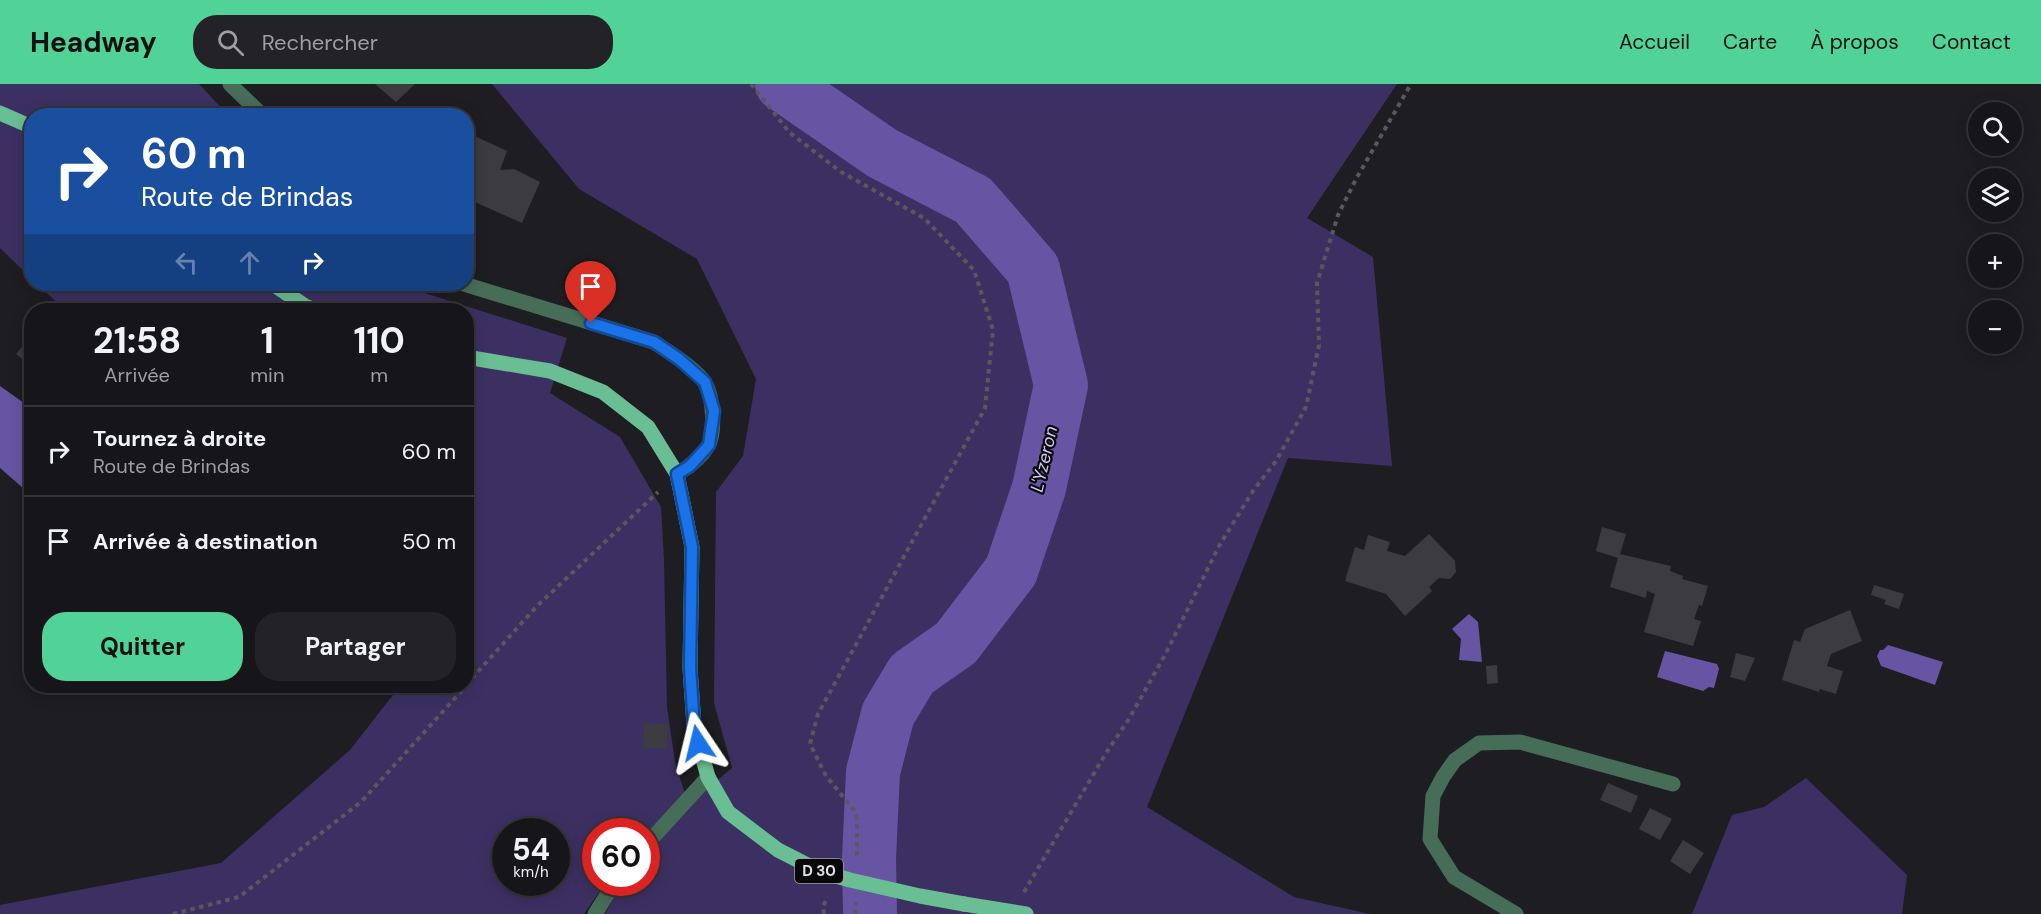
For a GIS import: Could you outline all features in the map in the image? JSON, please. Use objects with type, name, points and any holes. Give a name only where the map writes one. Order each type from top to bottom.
[{"type":"main road","points":[[0,113],[24,124]]},
{"type":"main road","points":[[283,291],[301,303]]},
{"type":"main road","name":"D 30","points":[[474,358],[550,371],[603,392],[648,427],[677,474],[692,547],[690,668],[694,726],[708,777],[728,812],[778,850],[819,871],[920,896],[1021,913]]},
{"type":"street","points":[[230,84],[254,108]]},
{"type":"street","points":[[474,287],[654,342],[679,359],[705,382],[714,411],[709,445],[690,466],[677,474]]},
{"type":"street","points":[[1516,914],[1454,877],[1430,839],[1433,796],[1455,760],[1479,743],[1520,742],[1673,784]]},
{"type":"street","points":[[660,830],[708,777]]},
{"type":"street","points":[[595,914],[606,896]]},
{"type":"path","points":[[751,84],[789,132],[841,172],[924,218],[975,270],[993,330],[985,408],[818,714],[810,744],[826,776],[854,810],[857,820],[857,866]]},
{"type":"path","points":[[1021,913],[1025,889],[1106,753],[1130,719],[1166,653],[1219,546],[1252,491],[1276,461],[1306,407],[1319,345],[1317,283],[1338,215],[1356,179],[1411,84]]},
{"type":"path","points":[[474,676],[537,606],[677,474]]},
{"type":"path","points":[[173,914],[239,897],[361,802],[459,693]]},
{"type":"path","points":[[824,914],[823,906],[830,894]]},
{"type":"path","points":[[855,914],[856,902]]},
{"type":"shaded area","points":[[0,84],[199,84],[221,108],[24,108],[24,271],[0,248]]},
{"type":"shaded area","points":[[492,84],[1397,84],[1307,218],[1373,257],[1392,466],[1288,458],[1147,807],[1294,897],[1370,914],[605,914],[615,896],[660,896],[660,839],[691,802],[732,768],[714,703],[716,492],[743,456],[756,379],[697,259],[579,189]]},
{"type":"shaded area","points":[[45,291],[418,291],[456,303],[57,303]]},
{"type":"shaded area","points":[[474,309],[567,338],[550,393],[620,437],[661,507],[667,707],[675,762],[685,794],[660,822],[660,818],[582,818],[582,896],[596,896],[584,914],[0,914],[0,905],[221,863],[350,750],[395,693],[474,693]]},
{"type":"shaded area","points":[[0,386],[24,403],[24,489],[0,468]]},
{"type":"shaded area","points":[[1469,614],[1478,622],[1482,662],[1459,660],[1461,639],[1452,629]]},
{"type":"shaded area","points":[[1888,645],[1943,662],[1935,685],[1881,666],[1877,656],[1880,650]]},
{"type":"shaded area","points":[[1665,651],[1717,664],[1719,669],[1714,688],[1709,687],[1703,691],[1657,677]]},
{"type":"shaded area","points":[[1806,778],[1907,875],[1902,914],[1692,914],[1732,815],[1764,807]]},
{"type":"building","points":[[375,84],[415,84],[396,102]]},
{"type":"building","points":[[474,136],[507,151],[500,170],[514,169],[540,182],[522,223],[474,202]]},
{"type":"building","points":[[24,345],[24,360],[16,354]]},
{"type":"building","points":[[1602,527],[1626,534],[1620,554],[1671,566],[1670,571],[1683,576],[1682,579],[1708,586],[1702,606],[1699,605],[1694,619],[1701,621],[1693,646],[1644,632],[1655,594],[1647,591],[1646,598],[1610,587],[1618,558],[1596,551]]},
{"type":"building","points":[[1429,534],[1455,561],[1456,572],[1450,579],[1439,578],[1429,587],[1432,591],[1405,616],[1386,594],[1345,581],[1355,547],[1364,550],[1368,535],[1390,542],[1387,551],[1405,556]]},
{"type":"building","points":[[1874,585],[1904,594],[1899,609],[1884,604],[1886,600],[1871,595]]},
{"type":"building","points":[[1850,610],[1862,641],[1831,654],[1827,666],[1843,671],[1836,694],[1820,689],[1819,692],[1782,680],[1794,640],[1800,642],[1805,629]]},
{"type":"building","points":[[1736,653],[1755,658],[1745,681],[1730,677]]},
{"type":"building","points":[[1497,665],[1498,683],[1487,684],[1486,666]]},
{"type":"building","points":[[644,723],[668,724],[667,748],[643,748]]},
{"type":"building","points":[[1608,783],[1638,796],[1631,813],[1600,800]]},
{"type":"building","points":[[1650,808],[1672,819],[1660,840],[1639,829]]},
{"type":"building","points":[[1683,840],[1704,853],[1690,874],[1670,861]]},
{"type":"waterway","name":"L'Yzeron","points":[[782,84],[882,153],[973,200],[1033,269],[1061,385],[1039,488],[1011,571],[956,643],[912,674],[888,714],[873,772],[869,858],[870,914]]},
{"type":"route","points":[[591,323],[654,342],[679,359],[705,382],[714,411],[709,445],[690,466],[677,474],[692,547],[690,668],[694,726],[698,743]]}]
